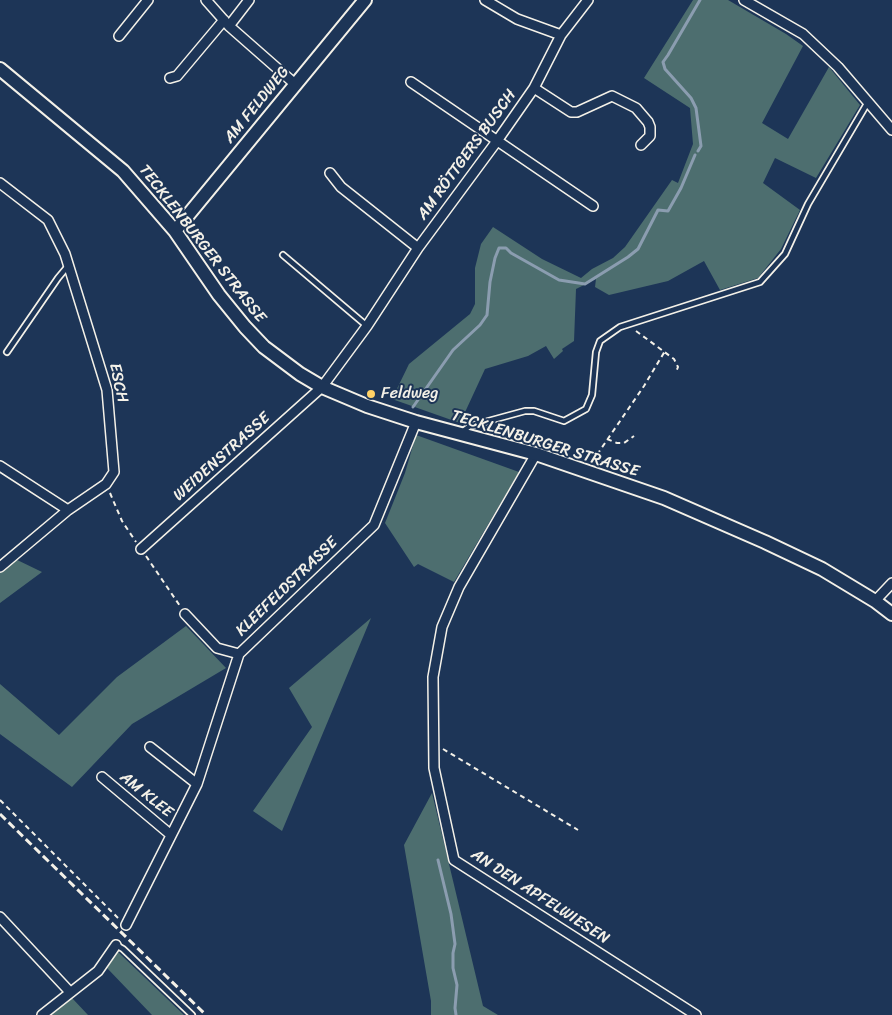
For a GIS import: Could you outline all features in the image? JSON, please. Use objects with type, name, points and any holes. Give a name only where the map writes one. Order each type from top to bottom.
[{"type":"street","points":[[119,36],[148,0]]},
{"type":"street","points":[[206,0],[227,23],[295,84]]},
{"type":"street","points":[[170,78],[176,76],[249,0]]},
{"type":"street","name":"AM FELDWEG","points":[[175,231],[366,0]]},
{"type":"street","points":[[485,0],[517,19],[561,35]]},
{"type":"street","name":"AM RÖTTGERS BUSCH","points":[[322,387],[367,326],[418,248],[534,88],[561,35],[588,0]]},
{"type":"street","points":[[744,0],[803,34],[838,67],[892,130]]},
{"type":"street","name":"TECKLENBURGER STRASSE","points":[[0,69],[123,171],[175,231],[218,295],[245,327],[276,357],[322,387],[367,406],[416,422],[536,454],[664,498],[822,569],[875,601],[892,614]]},
{"type":"street","points":[[411,82],[593,206]]},
{"type":"street","points":[[534,88],[571,112],[577,112],[612,96],[636,108],[650,127],[650,136],[641,145]]},
{"type":"street","points":[[330,173],[341,187],[418,248]]},
{"type":"street","name":"ESCH","points":[[0,184],[48,220],[65,254],[107,390],[114,472],[106,484]]},
{"type":"street","name":"WEIDENSTRASSE","points":[[141,549],[322,387]]},
{"type":"street","name":"KLEEFELDSTRASSE","points":[[126,925],[197,784],[239,654],[374,525],[416,422]]},
{"type":"street","name":"AN DEN APFELWIESEN","points":[[536,454],[459,587],[442,627],[433,677],[434,768],[454,860],[696,1015]]},
{"type":"street","points":[[0,466],[68,510]]},
{"type":"street","points":[[0,567],[68,510],[106,484]]},
{"type":"street","points":[[875,601],[892,583]]},
{"type":"street","points":[[185,614],[217,648],[239,654]]},
{"type":"street","points":[[150,747],[197,784]]},
{"type":"street","name":"AM KLEE","points":[[102,778],[171,835]]},
{"type":"street","points":[[0,917],[70,992]]},
{"type":"street","points":[[42,1015],[98,971],[116,945]]},
{"type":"lane","points":[[459,433],[470,426],[525,412],[534,411],[564,421],[586,409],[592,395],[596,352],[600,341],[628,325],[760,282],[785,254],[808,204],[868,102]]},
{"type":"lane","points":[[283,254],[367,326]]},
{"type":"lane","points":[[7,352],[68,266]]},
{"type":"lane","points":[[116,945],[123,949],[192,1015]]},
{"type":"path","points":[[628,325],[665,351],[677,364],[676,372]]},
{"type":"path","points":[[586,472],[649,379],[665,351]]},
{"type":"path","points":[[607,439],[617,443],[624,443],[634,436]]},
{"type":"path","points":[[106,484],[122,521],[185,614]]},
{"type":"path","points":[[433,743],[578,830]]},
{"type":"path","points":[[0,800],[112,914],[126,925]]},
{"type":"green space","points":[[693,0],[728,0],[803,46],[762,123],[788,139],[829,67],[860,105],[816,178],[775,158],[763,183],[800,210],[781,249],[758,278],[720,290],[704,261],[668,281],[609,295],[595,287],[596,279],[576,289],[574,341],[562,349],[563,351],[554,359],[546,346],[528,356],[485,369],[460,423],[392,399],[409,364],[470,314],[475,304],[475,268],[481,244],[493,227],[542,259],[581,278],[592,269],[613,258],[625,247],[672,180],[678,183],[693,144],[690,108],[644,78]]},
{"type":"green space","points":[[416,435],[519,472],[454,582],[418,564],[414,567],[385,523],[405,473]]},
{"type":"green space","points":[[11,557],[42,572],[0,603],[0,567]]},
{"type":"green space","points":[[371,618],[282,831],[253,811],[312,727],[289,688]]},
{"type":"green space","points":[[186,626],[226,668],[132,724],[72,787],[0,734],[0,684],[59,735],[117,677]]},
{"type":"green space","points":[[432,793],[483,1006],[498,1015],[431,1015],[431,1001],[404,845]]},
{"type":"green space","points":[[118,952],[184,1015],[152,1015],[107,968]]},
{"type":"green space","points":[[72,998],[88,1015],[51,1015]]},
{"type":"waterway","points":[[698,151],[701,146],[696,108],[691,98],[665,69],[663,62],[700,0]]},
{"type":"waterway","points":[[413,407],[453,350],[480,325],[487,315],[490,282],[499,248],[506,248],[511,253],[559,280],[585,284],[638,249],[658,210],[668,211],[681,188],[695,155]]},
{"type":"waterway","points":[[438,860],[451,914],[455,944],[453,968],[457,985],[456,1015]]},
{"type":"railway","points":[[0,814],[206,1015]]},
{"type":"place","name":"Feldweg","points":[[371,394]]}]
